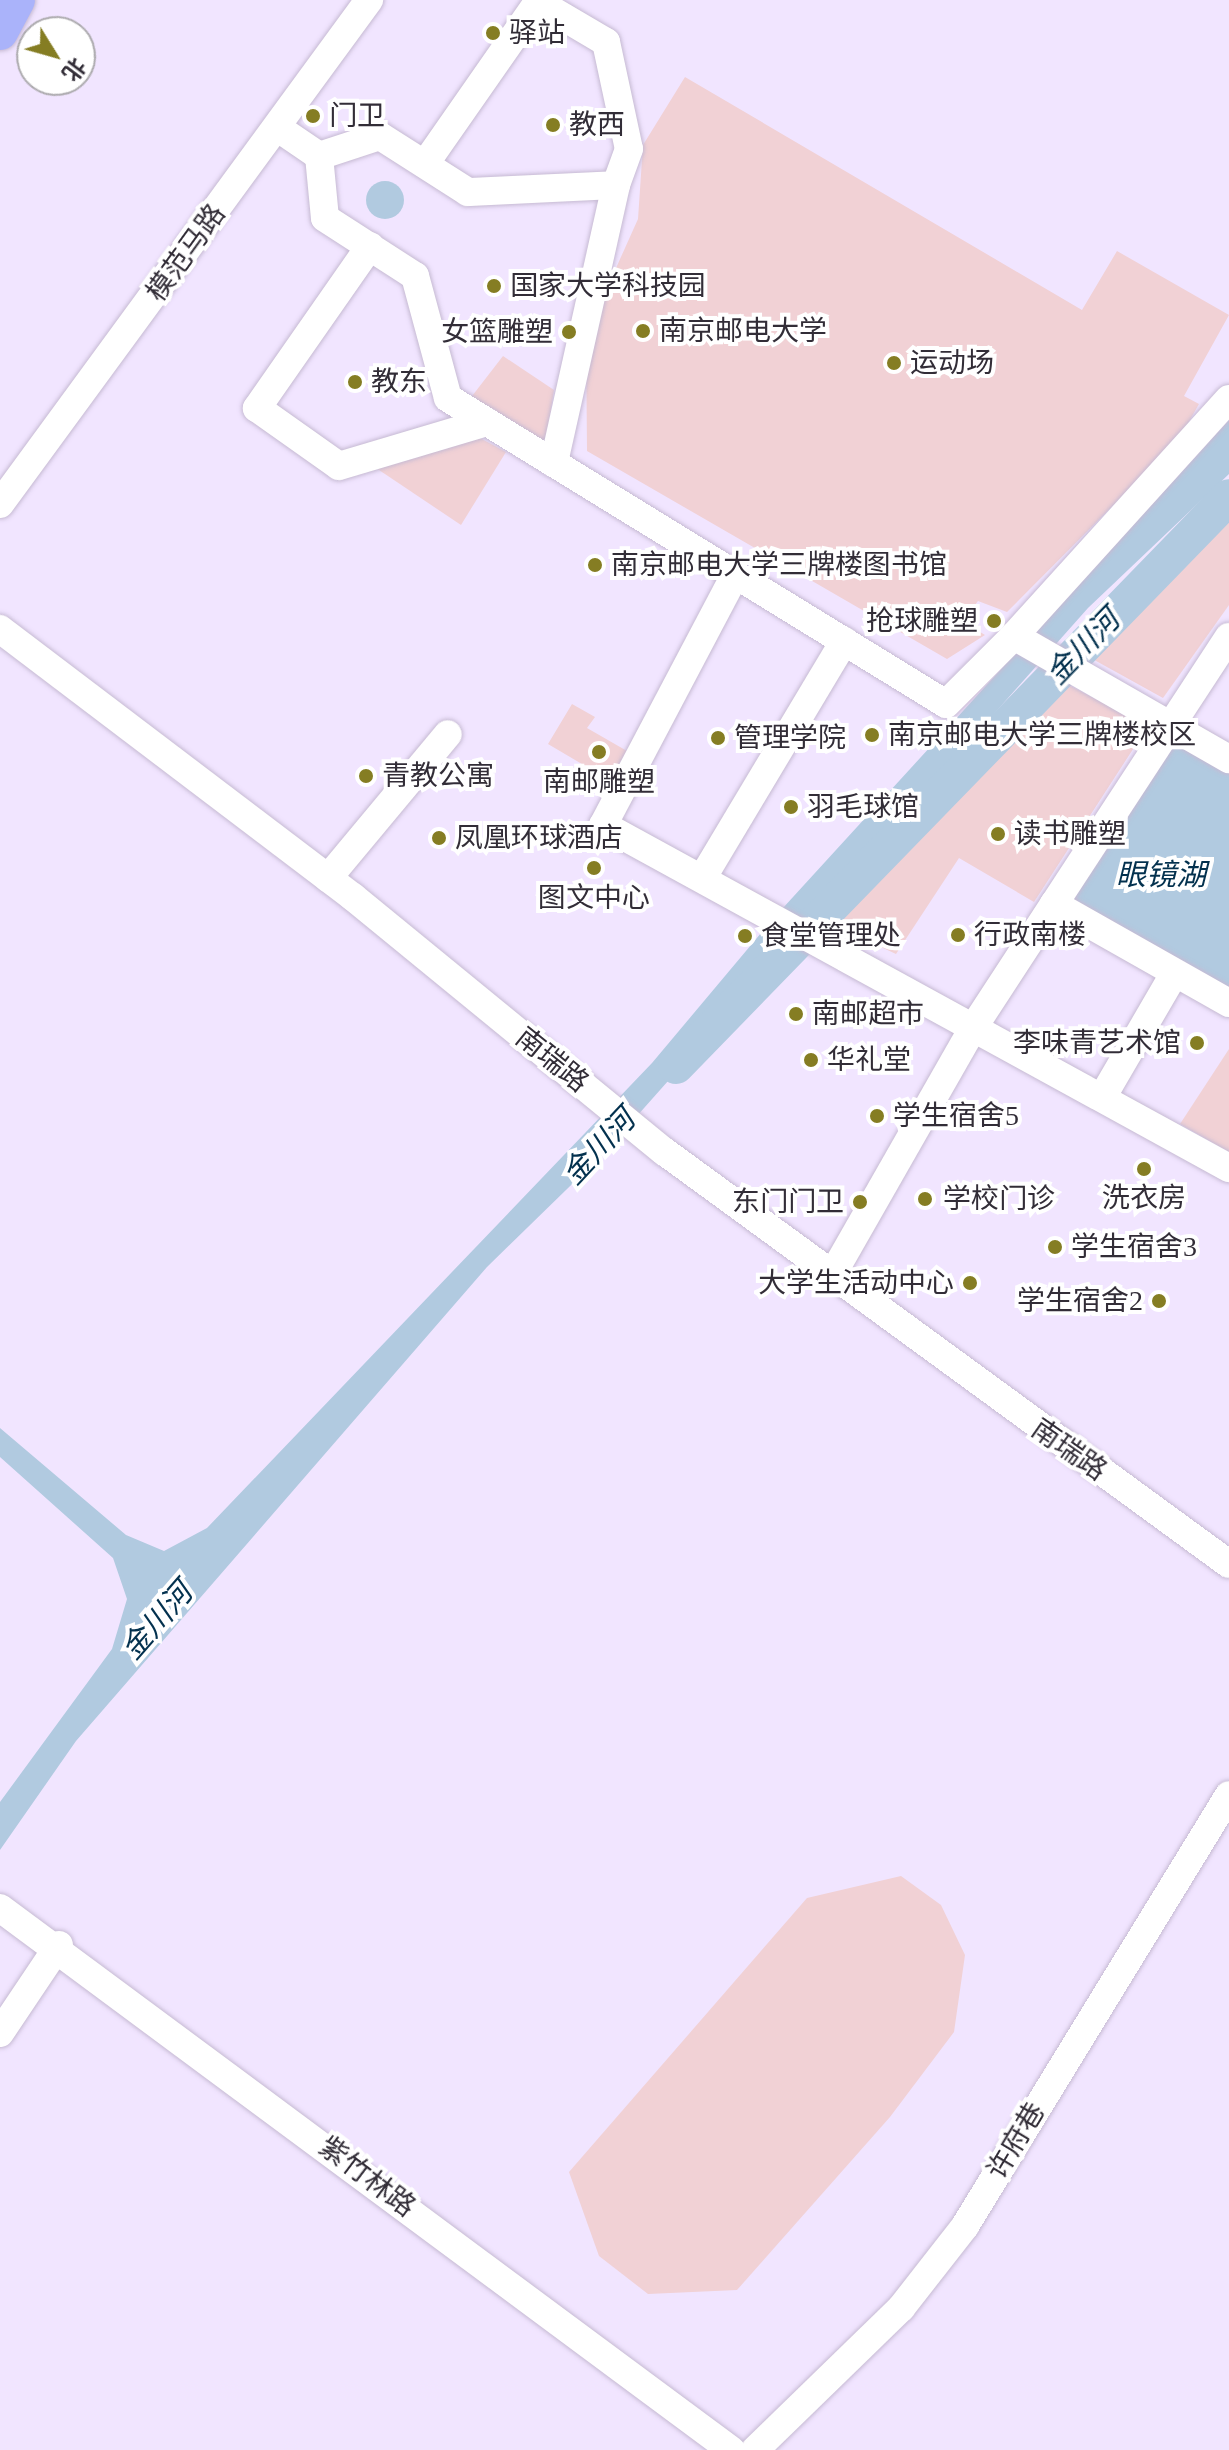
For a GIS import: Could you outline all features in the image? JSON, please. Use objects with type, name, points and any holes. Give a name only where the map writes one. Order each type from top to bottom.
[{"type":"main road","points":[[0,32],[17,0]]},
{"type":"street","name":"模范马路","points":[[0,504],[369,0]]},
{"type":"street","points":[[425,164],[538,2],[606,42],[629,149],[616,185],[554,463]]},
{"type":"street","points":[[278,128],[319,156]]},
{"type":"street","points":[[319,156],[380,136],[468,192],[616,185]]},
{"type":"street","points":[[319,156],[325,218],[415,276],[448,398],[946,704],[1020,638],[1229,399]]},
{"type":"street","points":[[370,246],[257,408],[339,466],[487,422]]},
{"type":"street","points":[[735,575],[603,825],[786,921],[1229,1168]]},
{"type":"street","name":"南瑞路","points":[[0,629],[328,878],[665,1152],[831,1277],[1229,1564]]},
{"type":"street","points":[[831,1277],[975,1025],[1229,637]]},
{"type":"street","points":[[1020,638],[1229,759]]},
{"type":"street","points":[[703,877],[844,641]]},
{"type":"street","points":[[328,878],[448,734]]},
{"type":"street","points":[[1054,904],[1229,1003]]},
{"type":"street","points":[[1103,1096],[1174,974]]},
{"type":"street","name":"许府巷","points":[[755,2450],[901,2308],[965,2226],[1229,1795]]},
{"type":"street","name":"紫竹林路","points":[[0,1908],[53,1941],[731,2450]]},
{"type":"street","points":[[0,2033],[53,1941]]},
{"type":"shaded area","name":"运动场","points":[[685,77],[1082,310],[1117,251],[1229,315],[1184,396],[1199,404],[1179,439],[1007,612],[978,601],[969,613],[972,627],[985,635],[947,659],[587,451],[586,335],[638,219],[643,145]]},
{"type":"shaded area","points":[[503,356],[554,390],[545,446],[469,400]]},
{"type":"shaded area","points":[[480,438],[506,452],[461,525],[376,468]]},
{"type":"shaded area","points":[[1229,496],[1229,605],[1163,698],[1069,646]]},
{"type":"shaded area","points":[[1049,675],[1148,726],[1034,902],[959,858],[896,954],[825,921]]},
{"type":"shaded area","points":[[572,704],[595,717],[587,728],[627,751],[609,780],[548,744]]},
{"type":"shaded area","points":[[1229,1049],[1229,1152],[1180,1124]]},
{"type":"shaded area","points":[[901,1876],[941,1905],[965,1955],[954,2032],[890,2117],[737,2290],[648,2294],[599,2256],[569,2172],[807,1898]]},
{"type":"water","points":[[385,181],[398,187],[404,200],[398,213],[385,219],[372,213],[366,200],[372,187]]},
{"type":"water","points":[[1229,420],[1229,474],[1088,608],[605,1152],[487,1267],[76,1741],[0,1850],[0,1802],[112,1649],[127,1599],[113,1558],[0,1457],[0,1428],[126,1535],[164,1551],[207,1528],[652,1063],[772,920]]},
{"type":"water","name":"眼镜湖","points":[[1172,734],[1229,769],[1229,990],[1064,900]]},
{"type":"waterway","name":"金川河","points":[[676,1066],[1229,497]]},
{"type":"place","name":"驿站","points":[[493,33]]},
{"type":"place","name":"门卫","points":[[313,116]]},
{"type":"place","name":"教西","points":[[553,125]]},
{"type":"place","name":"国家大学科技园","points":[[494,286]]},
{"type":"place","name":"南京邮电大学","points":[[643,331]]},
{"type":"place","name":"女篮雕塑","points":[[569,332]]},
{"type":"place","name":"运动场","points":[[894,363]]},
{"type":"place","name":"教东","points":[[355,382]]},
{"type":"place","name":"南京邮电大学三牌楼图书馆","points":[[595,565]]},
{"type":"place","name":"抢球雕塑","points":[[994,621]]},
{"type":"place","name":"南京邮电大学三牌楼校区","points":[[872,735]]},
{"type":"place","name":"管理学院","points":[[718,738]]},
{"type":"place","name":"南邮雕塑","points":[[599,752]]},
{"type":"place","name":"青教公寓","points":[[366,776]]},
{"type":"place","name":"羽毛球馆","points":[[791,807]]},
{"type":"place","name":"读书雕塑","points":[[998,834]]},
{"type":"place","name":"凤凰环球酒店","points":[[439,838]]},
{"type":"place","name":"图文中心","points":[[594,868]]},
{"type":"place","name":"行政南楼","points":[[958,935]]},
{"type":"place","name":"食堂管理处","points":[[745,936]]},
{"type":"place","name":"南邮超市","points":[[796,1014]]},
{"type":"place","name":"李味青艺术馆","points":[[1197,1043]]},
{"type":"place","name":"华礼堂","points":[[811,1060]]},
{"type":"place","name":"学生宿舍5","points":[[877,1116]]},
{"type":"place","name":"洗衣房","points":[[1144,1169]]},
{"type":"place","name":"学校门诊","points":[[925,1199]]},
{"type":"place","name":"东门门卫","points":[[860,1202]]},
{"type":"place","name":"学生宿舍3","points":[[1055,1247]]},
{"type":"place","name":"大学生活动中心","points":[[970,1283]]},
{"type":"place","name":"学生宿舍2","points":[[1159,1301]]}]
